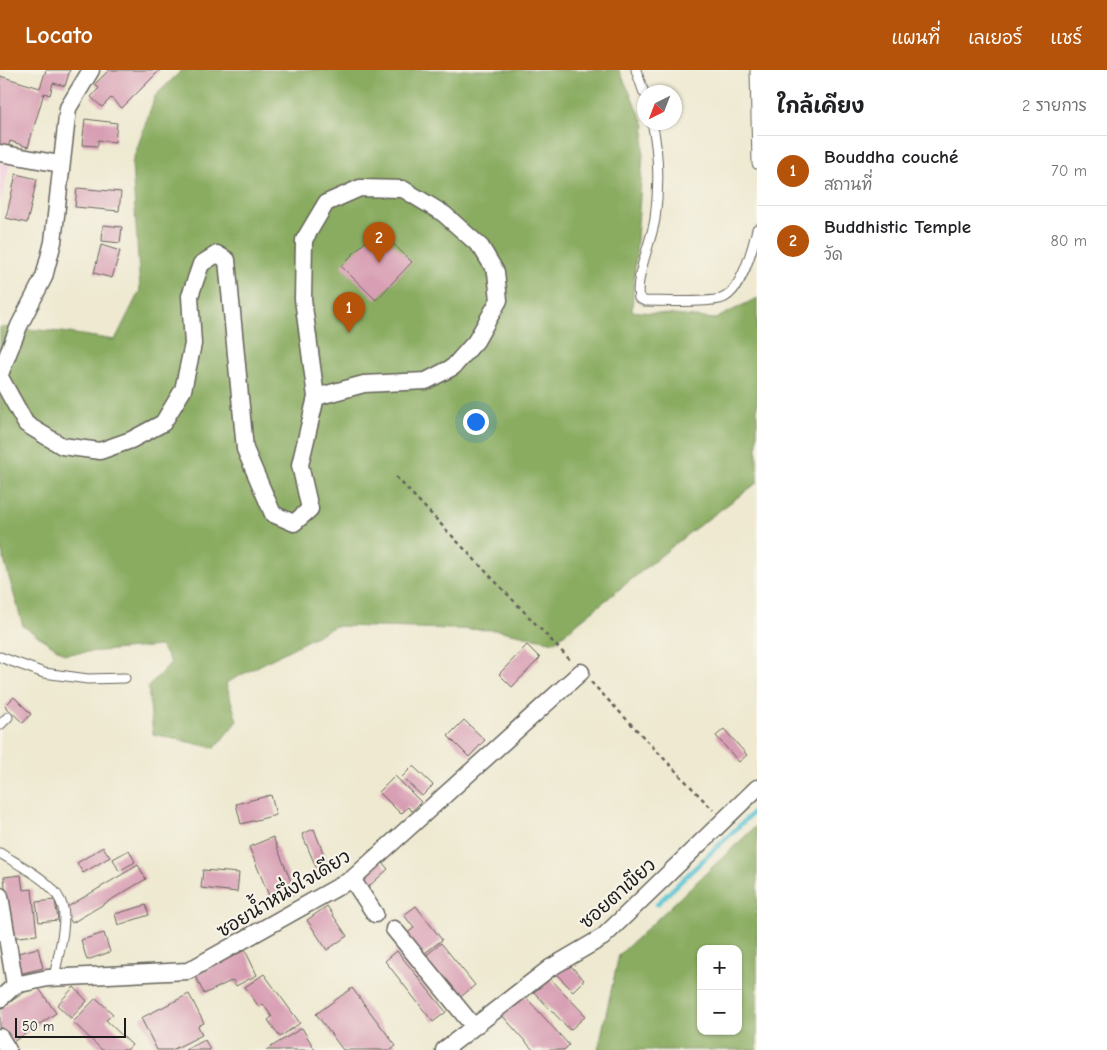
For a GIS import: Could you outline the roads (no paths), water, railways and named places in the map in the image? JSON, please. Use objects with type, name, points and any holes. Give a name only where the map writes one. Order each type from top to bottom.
[{"type":"street","points":[[90,70],[68,108],[60,164],[53,242],[44,278],[19,326],[0,376],[26,424],[62,446],[100,451],[131,440],[163,423],[183,390],[193,344],[190,296],[201,264],[217,254],[227,260],[245,449],[273,514],[294,523],[310,509],[300,465],[316,396],[303,299],[304,240],[326,203],[360,188],[403,189],[444,214],[481,248],[496,272],[499,300],[476,341],[453,367],[426,381],[364,384],[316,396]]},
{"type":"street","points":[[0,153],[60,164]]},
{"type":"street","name":"ซอยน้ำหนึ่งใจเดียว","points":[[0,999],[15,986],[54,978],[188,971],[352,880],[581,672]]},
{"type":"street","name":"ซอยตาเขียว","points":[[444,1050],[550,968],[603,937],[757,788]]},
{"type":"street","points":[[352,880],[375,914]]},
{"type":"street","points":[[0,896],[15,986]]},
{"type":"street","points":[[394,929],[474,1027]]},
{"type":"street","points":[[0,1037],[8,1050]]},
{"type":"lane","points":[[636,70],[641,85]]},
{"type":"lane","points":[[754,70],[757,164]]},
{"type":"lane","points":[[653,130],[657,193],[655,220],[641,276],[639,298],[645,301],[721,299],[732,291],[745,270],[757,228]]},
{"type":"lane","points":[[0,657],[44,672],[88,678],[126,678]]},
{"type":"lane","points":[[0,725],[8,717]]},
{"type":"lane","points":[[0,853],[50,888],[63,909],[63,925],[54,978]]},
{"type":"waterway","points":[[657,904],[757,809]]},
{"type":"place","name":"Buddhistic Temple","points":[[379,263]]},
{"type":"place","name":"Bouddha couché","points":[[349,333]]}]
